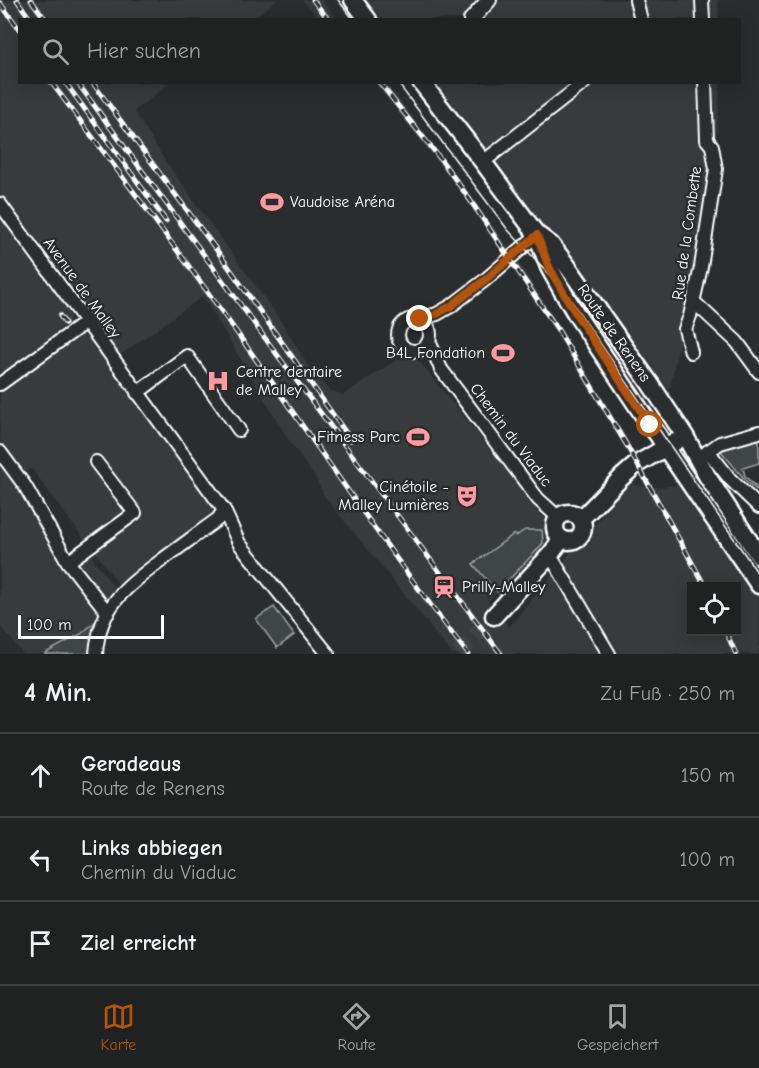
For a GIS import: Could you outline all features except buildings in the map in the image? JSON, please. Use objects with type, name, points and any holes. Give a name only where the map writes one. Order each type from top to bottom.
[{"type":"main road","points":[[353,0],[366,18]]},
{"type":"main road","name":"Route de Renens","points":[[423,84],[537,235],[549,267],[573,309],[759,585]]},
{"type":"main road","name":"Route de Renens","points":[[537,235],[551,245],[649,382],[671,405],[685,436],[705,453],[759,556]]},
{"type":"main road","points":[[581,519],[637,464],[685,436]]},
{"type":"main road","points":[[570,513],[581,519],[584,527],[580,537],[571,542],[559,537],[555,529],[559,518],[570,513]]},
{"type":"main road","points":[[494,616],[562,539]]},
{"type":"street","points":[[473,18],[489,0]]},
{"type":"street","points":[[636,0],[640,18]]},
{"type":"street","points":[[702,0],[703,18]]},
{"type":"street","points":[[483,162],[582,84]]},
{"type":"street","name":"Rue de la Combette","points":[[692,352],[685,329],[694,302],[701,267],[716,169],[712,146],[706,140],[705,84]]},
{"type":"street","name":"Avenue de Malley","points":[[0,204],[224,510],[240,543],[328,654]]},
{"type":"street","points":[[437,314],[426,345],[418,351],[409,350],[399,342],[397,334],[400,326],[407,320],[437,314],[451,306],[537,235]]},
{"type":"street","points":[[694,302],[737,342],[759,372]]},
{"type":"street","points":[[420,319],[424,322],[430,336]]},
{"type":"street","points":[[0,384],[86,322]]},
{"type":"street","name":"Chemin du Viaduc","points":[[430,336],[441,369]]},
{"type":"street","name":"Chemin du Viaduc","points":[[418,351],[441,369],[529,488],[559,518]]},
{"type":"street","points":[[137,393],[187,356],[239,430]]},
{"type":"street","points":[[759,432],[720,443],[705,453],[759,507]]},
{"type":"street","points":[[0,452],[25,486],[68,562],[108,613]]},
{"type":"street","points":[[68,562],[135,513],[96,462]]},
{"type":"street","points":[[96,654],[100,630],[108,613],[128,586],[218,519],[224,510]]},
{"type":"street","points":[[550,555],[609,654]]},
{"type":"shaded area","points":[[0,0],[277,0],[253,18],[18,18],[18,84],[169,84],[134,111],[166,162],[281,321],[307,364],[327,388],[343,395],[398,359],[408,357],[419,361],[545,518],[548,527],[548,545],[488,601],[509,627],[628,484],[659,487],[679,485],[685,487],[759,597],[759,654],[452,654],[326,498],[314,476],[291,444],[203,296],[119,356],[0,197]]},
{"type":"shaded area","points":[[302,0],[323,0],[336,18],[319,18]]},
{"type":"shaded area","points":[[363,0],[718,0],[719,18],[378,18]]},
{"type":"shaded area","points":[[376,84],[387,84],[506,244],[561,328],[629,442],[623,446],[555,332],[438,162]]},
{"type":"shaded area","points":[[430,84],[720,84],[716,152],[712,164],[703,233],[670,387],[661,390]]},
{"type":"shaded area","points":[[0,217],[70,313],[70,321],[62,333],[0,378]]},
{"type":"shaded area","points":[[85,336],[93,339],[213,506],[214,511],[212,517],[119,585],[31,468],[23,473],[0,441],[0,392],[77,337]]},
{"type":"shaded area","points":[[759,439],[759,463],[743,468],[745,476],[759,492],[747,482],[720,450]]},
{"type":"shaded area","points":[[0,462],[76,561],[89,553],[115,589],[94,623],[81,634],[44,654],[23,654],[0,626]]},
{"type":"shaded area","points":[[525,530],[542,530],[543,543],[497,592],[473,564],[514,534],[516,536]]},
{"type":"shaded area","points":[[274,607],[294,635],[277,648],[256,619]]},
{"type":"shaded area","points":[[94,623],[89,654],[44,654],[81,634]]},
{"type":"tunnel","points":[[458,654],[494,616]]},
{"type":"tram line","points":[[338,0],[352,18]]},
{"type":"tram line","points":[[398,84],[508,230],[550,275],[573,304],[759,575]]},
{"type":"railway","points":[[17,0],[30,18]]},
{"type":"railway","points":[[31,0],[44,18]]},
{"type":"railway","points":[[313,0],[327,18]]},
{"type":"railway","points":[[0,3],[18,27]]},
{"type":"railway","points":[[52,84],[194,273],[381,537],[468,654]]},
{"type":"railway","points":[[66,84],[166,221]]},
{"type":"railway","points":[[78,84],[501,654]]},
{"type":"railway","points":[[93,84],[218,252],[351,440]]},
{"type":"railway","points":[[381,84],[468,197],[558,330],[626,444],[703,582]]},
{"type":"railway","points":[[60,316],[65,323]]},
{"type":"railway","points":[[728,636],[736,654]]},
{"type":"place","name":"Vaudoise Aréna","points":[[272,202]]},
{"type":"place","name":"B4L Fondation","points":[[503,353]]},
{"type":"place","name":"Centre dentaire de Malley","points":[[218,381]]},
{"type":"place","name":"Fitness Parc","points":[[418,437]]},
{"type":"place","name":"Cinétoile - Malley Lumières","points":[[467,496]]},
{"type":"place","name":"Prilly-Malley","points":[[444,587]]},
{"type":"route","points":[[420,319],[437,314],[451,306],[537,235],[549,267],[563,292],[650,425]]}]
